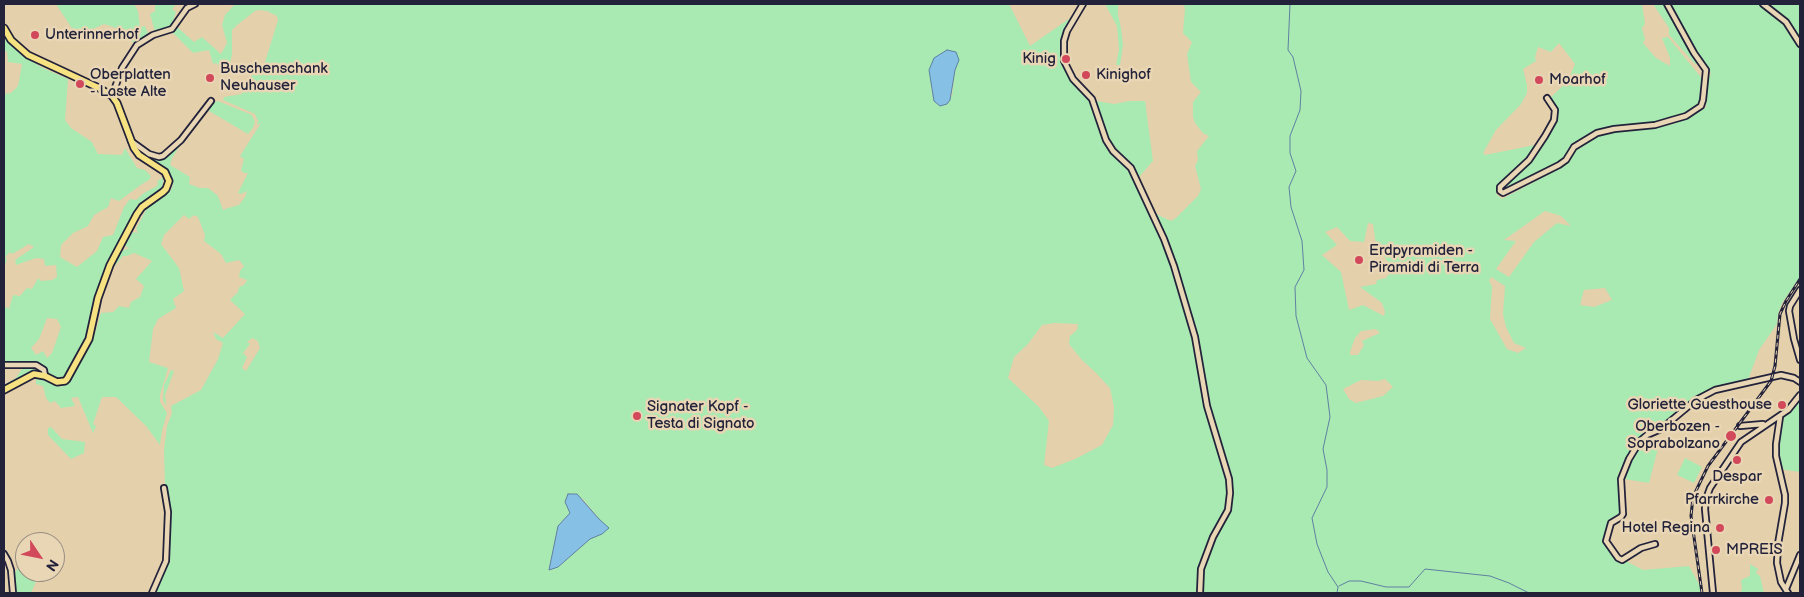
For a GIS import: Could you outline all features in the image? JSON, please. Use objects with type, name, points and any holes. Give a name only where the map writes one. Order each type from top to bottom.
[{"type":"main road","points":[[4,28],[11,40],[28,55],[112,96],[117,103],[130,140],[139,155],[165,172],[169,181],[163,192],[142,207],[137,214],[110,265],[98,298],[89,339],[65,381],[57,382],[45,376],[34,374],[4,390]]},
{"type":"street","points":[[112,96],[122,68],[137,45],[153,35],[172,30],[187,8],[196,4]]},
{"type":"street","points":[[1083,4],[1067,31],[1064,41],[1064,61],[1073,78],[1092,99],[1106,140],[1113,151],[1131,168],[1164,239],[1195,337],[1207,406],[1229,478],[1228,510],[1213,537],[1202,569],[1200,593]]},
{"type":"street","points":[[1547,98],[1555,110],[1554,120],[1546,136],[1529,160],[1500,188],[1500,191],[1503,193],[1559,165],[1566,160],[1574,147],[1597,133],[1614,128],[1654,125],[1686,116],[1702,105],[1706,70],[1694,53],[1667,4]]},
{"type":"street","points":[[1763,4],[1786,22],[1800,44]]},
{"type":"street","points":[[130,140],[149,154],[159,157],[163,156],[181,140],[211,101]]},
{"type":"street","points":[[1800,290],[1789,311],[1800,360]]},
{"type":"street","points":[[4,365],[36,365],[44,370],[45,376]]},
{"type":"street","points":[[1655,544],[1641,548],[1622,560],[1618,558],[1606,541],[1608,528],[1611,523],[1623,514],[1621,479],[1629,459],[1640,441],[1647,435],[1661,429],[1696,400],[1716,390],[1781,375],[1794,378],[1800,382]]},
{"type":"street","points":[[1713,593],[1706,497],[1720,471],[1741,442],[1780,416],[1792,406],[1800,395]]},
{"type":"street","points":[[1780,416],[1776,456],[1785,495],[1777,563],[1778,574],[1786,592]]},
{"type":"street","points":[[1740,426],[1763,424],[1764,426]]},
{"type":"street","points":[[152,593],[166,561],[168,512],[164,488]]},
{"type":"street","points":[[4,554],[11,570],[13,593]]},
{"type":"street","points":[[1786,592],[1800,555]]},
{"type":"shaded area","points":[[1800,277],[1800,283],[1786,303],[1782,314],[1777,365],[1774,375],[1741,424],[1739,423],[1767,385],[1772,375],[1778,314],[1782,303]]},
{"type":"green space","points":[[56,4],[134,4],[138,11],[140,27],[145,26],[148,33],[137,44],[126,39],[116,28],[104,24],[77,36]]},
{"type":"green space","points":[[155,4],[176,4],[172,9],[176,12],[171,28],[155,32],[150,14],[155,11]]},
{"type":"green space","points":[[235,4],[1009,4],[1030,46],[1076,14],[1063,38],[1062,60],[1090,99],[1104,137],[1130,168],[1164,240],[1194,337],[1207,407],[1228,479],[1227,510],[1201,569],[1200,593],[153,593],[167,561],[164,450],[167,426],[172,413],[171,406],[201,390],[218,359],[223,343],[216,339],[213,332],[223,338],[245,314],[230,300],[238,292],[239,287],[244,285],[247,280],[239,277],[240,271],[244,266],[239,260],[226,263],[221,254],[204,241],[205,235],[198,217],[194,215],[189,219],[184,215],[164,235],[161,244],[179,268],[184,291],[173,299],[176,308],[158,319],[153,329],[149,362],[168,368],[160,395],[160,402],[167,413],[160,445],[146,426],[116,397],[102,397],[93,424],[96,426],[93,433],[78,397],[71,398],[75,406],[61,408],[55,401],[50,403],[46,398],[43,386],[36,384],[36,377],[45,379],[60,387],[67,383],[93,340],[101,313],[113,312],[119,306],[129,308],[131,302],[140,297],[144,286],[136,279],[152,261],[134,253],[123,256],[112,269],[121,251],[130,248],[126,247],[125,242],[133,232],[138,233],[136,229],[148,206],[171,190],[173,185],[172,177],[167,170],[144,154],[135,144],[160,159],[177,144],[182,143],[172,158],[170,165],[190,177],[189,184],[200,188],[208,188],[218,196],[223,210],[239,205],[245,197],[247,191],[241,194],[238,193],[248,173],[244,173],[241,170],[244,159],[240,156],[261,123],[257,125],[258,121],[255,114],[223,100],[224,97],[242,94],[246,81],[250,81],[252,74],[261,75],[278,20],[277,16],[267,11],[255,11],[232,30],[232,54],[229,69],[226,71],[216,63],[213,64],[209,50],[193,53],[171,31],[176,26],[194,42],[202,37],[221,54],[227,43],[222,25],[225,15]],"holes":[[[947,50],[957,64],[952,96],[937,104],[934,101],[931,86],[938,55]],[[1055,323],[1078,324],[1077,330],[1070,336],[1069,344],[1110,388],[1114,407],[1113,425],[1102,445],[1052,468],[1044,465],[1049,421],[1039,407],[1008,378],[1014,357],[1028,344],[1042,325]],[[252,338],[258,341],[260,348],[246,371],[242,368],[247,357],[243,353],[250,344],[247,342]],[[582,498],[609,528],[602,534],[590,539],[558,567],[549,569],[558,526],[570,513],[569,509]]]},
{"type":"green space","points":[[1105,4],[1118,4],[1123,45],[1120,65],[1116,65],[1119,49],[1117,26]]},
{"type":"green space","points":[[1183,4],[1642,4],[1645,24],[1642,28],[1645,39],[1643,43],[1656,58],[1670,66],[1670,58],[1662,38],[1668,37],[1704,81],[1701,103],[1690,113],[1664,121],[1596,132],[1573,147],[1558,163],[1505,191],[1504,186],[1527,166],[1545,140],[1556,117],[1557,110],[1550,98],[1568,81],[1575,64],[1559,43],[1551,52],[1538,47],[1535,57],[1536,61],[1523,69],[1527,93],[1521,104],[1496,130],[1483,153],[1485,155],[1535,145],[1520,168],[1498,186],[1496,194],[1502,199],[1562,167],[1575,149],[1598,135],[1612,131],[1670,125],[1691,117],[1706,107],[1708,80],[1711,73],[1695,52],[1669,4],[1800,4],[1800,277],[1782,303],[1777,324],[1759,350],[1748,380],[1710,390],[1651,431],[1640,440],[1618,474],[1625,514],[1612,524],[1609,531],[1609,542],[1620,558],[1643,570],[1689,566],[1704,593],[1201,593],[1202,569],[1214,537],[1228,510],[1231,493],[1208,406],[1195,337],[1179,280],[1152,212],[1171,221],[1198,196],[1201,189],[1195,166],[1198,160],[1197,151],[1209,136],[1203,133],[1193,117],[1193,102],[1201,92],[1191,82],[1187,54],[1192,42],[1183,33],[1185,8]],"holes":[[[1545,211],[1561,216],[1571,226],[1557,223],[1534,242],[1509,277],[1496,269],[1516,241],[1504,240]],[[1368,223],[1373,224],[1376,245],[1393,269],[1386,278],[1377,280],[1376,284],[1360,287],[1382,303],[1385,312],[1384,316],[1363,305],[1349,310],[1341,272],[1322,255],[1337,245],[1325,232],[1337,227],[1350,241],[1364,242]],[[1491,277],[1505,286],[1503,314],[1506,327],[1514,343],[1526,348],[1518,353],[1507,349],[1490,319],[1492,286],[1489,281]],[[1605,288],[1612,300],[1594,307],[1580,305],[1584,290]],[[1376,329],[1380,333],[1362,341],[1364,345],[1358,355],[1350,355],[1355,338],[1361,331]],[[1385,379],[1393,387],[1383,396],[1356,403],[1349,399],[1343,389],[1361,380],[1378,381]]]},
{"type":"green space","points":[[1653,4],[1665,4],[1698,63],[1695,64],[1669,35],[1669,28]]},
{"type":"green space","points":[[4,32],[23,56],[43,68],[68,79],[65,120],[71,128],[92,142],[98,154],[122,155],[125,148],[137,168],[145,170],[151,176],[149,180],[119,201],[111,198],[108,207],[94,215],[88,226],[73,233],[61,245],[60,257],[77,267],[97,251],[103,237],[113,235],[124,207],[130,199],[136,200],[157,186],[158,180],[163,178],[163,184],[161,189],[138,208],[120,242],[102,278],[92,305],[94,307],[88,338],[66,375],[59,379],[42,372],[31,372],[4,388],[4,385],[16,378],[23,367],[18,362],[4,363],[4,306],[9,309],[13,295],[20,296],[27,288],[32,289],[38,278],[41,281],[52,280],[57,277],[56,265],[45,266],[44,259],[36,258],[16,265],[15,260],[34,247],[29,244],[12,254],[10,252],[5,257],[7,259],[4,268],[4,94],[11,93],[18,86],[22,64],[8,62],[7,51],[4,52]],"holes":[[[47,318],[57,319],[61,327],[52,353],[47,358],[43,351],[36,355],[31,348],[39,339]]]},
{"type":"green space","points":[[218,101],[252,115],[255,122],[248,134],[209,111],[205,111],[212,103]]},
{"type":"green space","points":[[1097,101],[1114,104],[1145,101],[1153,161],[1138,178],[1132,167],[1117,153],[1108,139],[1095,104]]},
{"type":"green space","points":[[171,370],[174,371],[165,395],[166,404],[171,406],[165,404],[163,400],[164,385]]},
{"type":"green space","points":[[1800,401],[1800,472],[1785,470],[1781,466],[1778,438],[1784,417]]},
{"type":"green space","points":[[51,427],[62,439],[85,442],[84,453],[71,459],[48,435],[48,428]]},
{"type":"green space","points":[[1641,444],[1658,448],[1649,483],[1624,479],[1630,461]]},
{"type":"green space","points":[[1685,458],[1702,467],[1694,483],[1677,475]]},
{"type":"green space","points":[[1750,564],[1758,569],[1756,573],[1760,576],[1764,593],[1740,593],[1742,589],[1741,580],[1750,576]]},
{"type":"green space","points":[[15,573],[15,582],[36,582],[31,593],[14,593],[13,576]]},
{"type":"water","points":[[947,50],[956,52],[959,60],[955,70],[950,100],[947,104],[940,106],[934,101],[929,70],[934,58]]},
{"type":"water","points":[[568,494],[577,494],[609,528],[602,534],[590,539],[558,567],[549,570],[558,526],[570,513],[565,502]]},
{"type":"waterway","points":[[1290,4],[1288,50],[1293,57],[1301,91],[1300,110],[1290,136],[1290,153],[1296,171],[1289,187],[1291,207],[1302,241],[1304,270],[1295,287],[1296,316],[1307,358],[1326,385],[1330,417],[1323,449],[1327,470],[1327,487],[1312,518],[1317,544],[1328,572],[1338,587],[1337,593]]},
{"type":"waterway","points":[[1339,586],[1349,581],[1361,581],[1386,587],[1409,587],[1425,569],[1490,576],[1529,593]]},
{"type":"railway","points":[[1702,593],[1691,516],[1693,497],[1708,466],[1771,381],[1775,366],[1780,314],[1800,279]]},
{"type":"place","name":"Unterinnerhof","points":[[35,35]]},
{"type":"place","name":"Kinig","points":[[1066,59]]},
{"type":"place","name":"Kinighof","points":[[1086,75]]},
{"type":"place","name":"Buschenschank Neuhauser","points":[[210,78]]},
{"type":"place","name":"Moarhof","points":[[1539,80]]},
{"type":"place","name":"Oberplatten - Laste Alte","points":[[80,84]]},
{"type":"place","name":"Erdpyramiden - Piramidi di Terra","points":[[1359,260]]},
{"type":"place","name":"Gloriette Guesthouse","points":[[1782,405]]},
{"type":"place","name":"Signater Kopf - Testa di Signato","points":[[637,416]]},
{"type":"place","name":"Oberbozen - Soprabolzano","points":[[1731,436]]},
{"type":"place","name":"Despar","points":[[1737,460]]},
{"type":"place","name":"Pfarrkirche","points":[[1769,500]]},
{"type":"place","name":"Hotel Regina","points":[[1720,528]]},
{"type":"place","name":"MPREIS","points":[[1716,550]]}]
